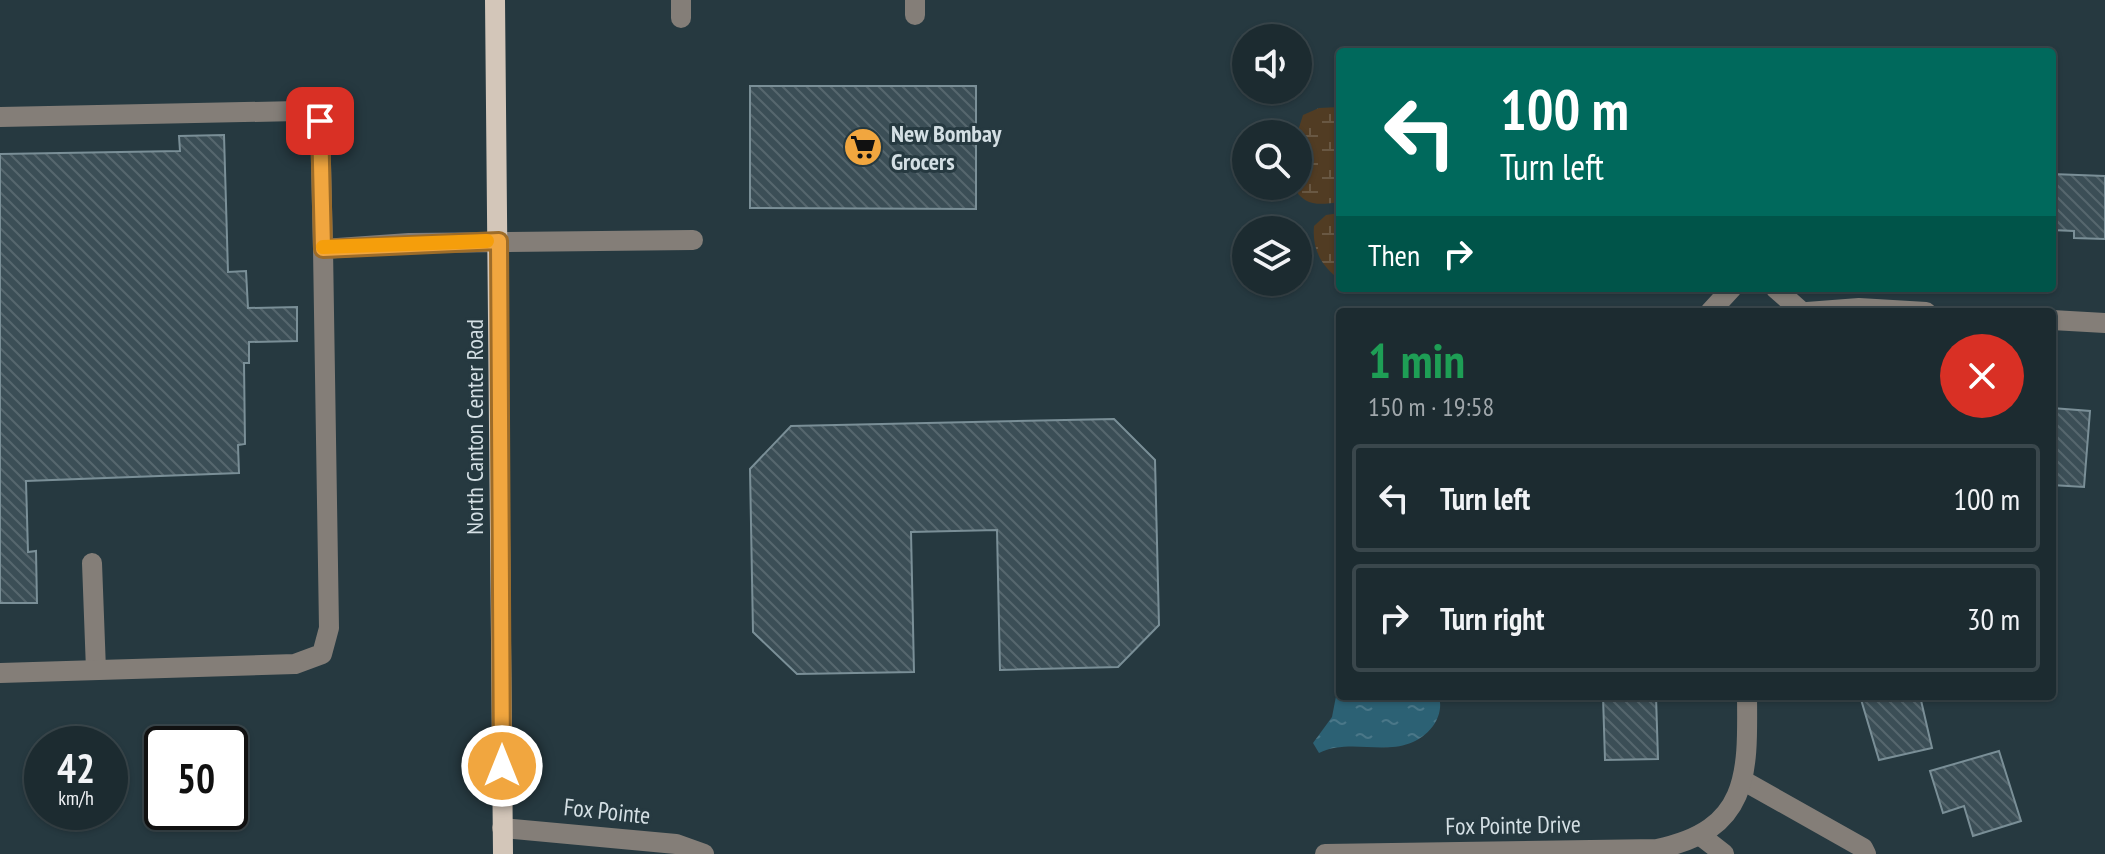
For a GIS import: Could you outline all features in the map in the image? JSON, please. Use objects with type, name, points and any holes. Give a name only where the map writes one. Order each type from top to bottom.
[{"type":"main road","name":"North Canton Center Road","points":[[495,0],[503,854]]},
{"type":"street","points":[[0,117],[298,111],[320,121],[329,628],[322,654],[295,664],[0,673]]},
{"type":"street","points":[[323,249],[499,241],[693,240]]},
{"type":"street","points":[[1714,308],[1728,292]]},
{"type":"street","points":[[1780,292],[1799,308]]},
{"type":"street","points":[[2056,320],[2105,323]]},
{"type":"street","points":[[92,563],[96,670]]},
{"type":"street","name":"Fox Pointe Drive","points":[[1325,854],[1657,849],[1701,836],[1723,817],[1744,781],[1748,760],[1747,700]]},
{"type":"street","points":[[1744,781],[1863,848],[1866,854]]},
{"type":"street","name":"Fox Pointe","points":[[502,828],[676,844],[704,854]]},
{"type":"street","points":[[1701,836],[1724,854]]},
{"type":"green space","points":[[1336,107],[1336,203],[1305,200],[1312,200],[1312,120],[1301,120],[1303,115],[1319,108]]},
{"type":"green space","points":[[1336,214],[1336,276],[1319,256],[1315,242],[1314,226],[1326,215]]},
{"type":"water","points":[[1336,696],[1336,700],[1439,700],[1440,708],[1433,726],[1421,738],[1393,747],[1333,748],[1319,753],[1313,743],[1332,717]]},
{"type":"building","points":[[750,86],[976,86],[976,209],[750,208]]},
{"type":"building","points":[[224,135],[228,272],[246,271],[248,308],[297,307],[297,341],[249,342],[249,363],[244,363],[245,444],[238,445],[239,473],[26,481],[28,552],[36,551],[37,603],[0,603],[0,154],[180,151],[179,136]]},
{"type":"building","points":[[2056,174],[2105,176],[2105,239],[2074,238],[2074,231],[2056,230]]},
{"type":"building","points":[[2056,408],[2090,411],[2084,487],[2056,485]]},
{"type":"building","points":[[1114,419],[1155,460],[1159,625],[1118,667],[1000,670],[997,530],[911,532],[914,672],[797,674],[753,632],[750,469],[791,426]]},
{"type":"building","points":[[1603,700],[1656,700],[1658,759],[1605,760]]},
{"type":"building","points":[[1861,700],[1921,700],[1932,748],[1879,760]]},
{"type":"building","points":[[1999,751],[2021,821],[1973,836],[1964,806],[1943,813],[1930,771]]},
{"type":"slow traffic","points":[[323,247],[487,241]]},
{"type":"place","name":"New Bombay Grocers","points":[[863,147]]},
{"type":"route","points":[[320,121],[323,249],[499,241],[502,766]]}]
